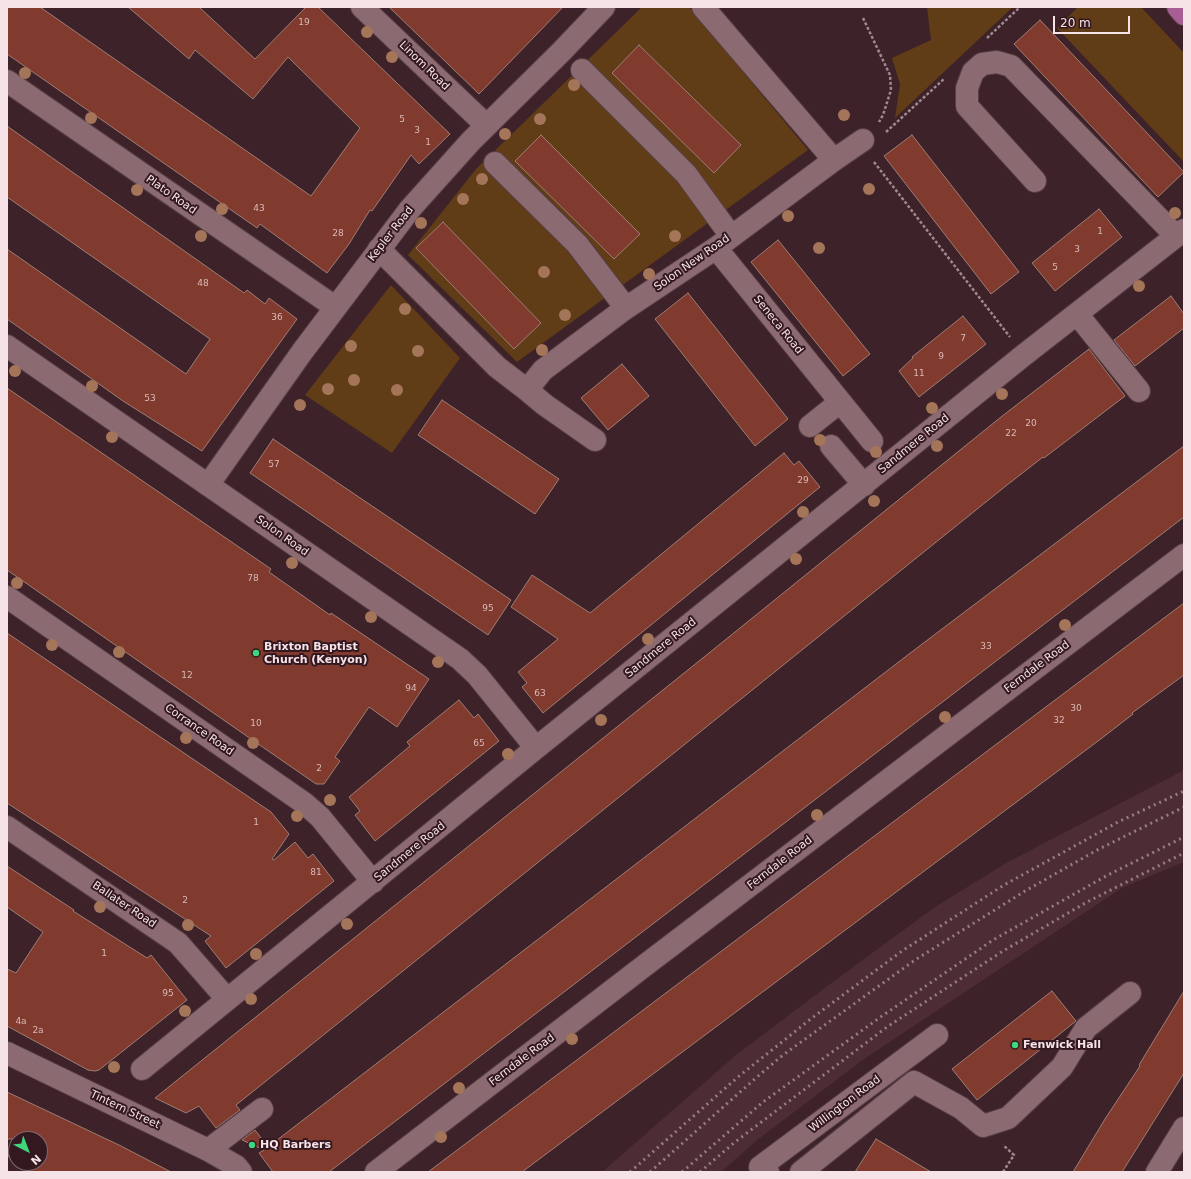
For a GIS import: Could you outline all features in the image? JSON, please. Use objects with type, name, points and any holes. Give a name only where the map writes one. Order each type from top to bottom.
[{"type":"main road","points":[[1178,7],[1184,14]]},
{"type":"street","name":"Linom Road","points":[[362,7],[486,125]]},
{"type":"street","name":"Kepler Road","points":[[208,486],[334,308],[379,249],[429,188],[486,125],[561,52],[604,7]]},
{"type":"street","points":[[704,8],[834,160]]},
{"type":"street","points":[[1035,180],[967,106],[966,88],[973,72],[982,64],[997,62],[1011,66],[1180,233]]},
{"type":"street","name":"Seneca Road","points":[[582,70],[686,174],[724,242],[840,402],[872,441]]},
{"type":"street","name":"Plato Road","points":[[7,81],[334,308]]},
{"type":"street","name":"Solon New Road","points":[[527,390],[543,370],[626,308],[724,242],[863,140]]},
{"type":"street","points":[[495,163],[577,244],[626,308]]},
{"type":"street","name":"Sandmere Road","points":[[142,1069],[536,748],[1024,355],[1180,233]]},
{"type":"street","points":[[379,249],[497,367],[545,405],[595,440]]},
{"type":"street","points":[[1077,314],[1139,391]]},
{"type":"street","name":"Solon Road","points":[[7,346],[460,659],[478,675],[536,748]]},
{"type":"street","points":[[810,426],[840,402]]},
{"type":"street","points":[[831,446],[864,485]]},
{"type":"street","name":"Ferndale Road","points":[[376,1172],[1184,555]]},
{"type":"street","name":"Corrance Road","points":[[7,597],[304,803],[320,817],[372,882]]},
{"type":"street","name":"Ballater Road","points":[[7,827],[164,932],[178,943],[227,999]]},
{"type":"street","points":[[801,1172],[914,1082],[961,1108],[982,1126],[1008,1118],[1062,1067],[1086,1028],[1130,993]]},
{"type":"street","name":"Willington Road","points":[[761,1170],[937,1035]]},
{"type":"street","name":"Tintern Street","points":[[7,1053],[208,1150],[236,1166],[241,1172]]},
{"type":"street","points":[[208,1150],[262,1108]]},
{"type":"street","points":[[1158,1172],[1184,1128]]},
{"type":"path","points":[[863,18],[890,75],[891,90],[883,115],[874,129],[863,140],[872,160],[1024,355]]},
{"type":"path","points":[[982,1126],[1014,1155],[1003,1172]]},
{"type":"shaded area","points":[[642,7],[689,7],[808,150],[517,362],[408,255],[476,169]]},
{"type":"shaded area","points":[[927,7],[1013,7],[895,118],[900,84],[892,58],[931,40]]},
{"type":"shaded area","points":[[1078,7],[1141,7],[1184,53],[1184,162],[1057,28]]},
{"type":"shaded area","points":[[391,285],[460,358],[392,453],[305,395]]},
{"type":"shaded area","points":[[1184,770],[1184,862],[1122,888],[864,1059],[756,1141],[721,1172],[602,1172],[736,1055],[935,907],[1006,863]]},
{"type":"building","points":[[7,7],[40,7],[311,196],[360,128],[288,57],[253,99],[195,50],[189,59],[128,7],[199,7],[255,59],[306,7],[318,7],[450,134],[419,164],[411,155],[372,211],[370,210],[349,244],[327,273],[260,224],[257,228],[7,54]]},
{"type":"building","points":[[389,7],[563,7],[479,94]]},
{"type":"building","points":[[1040,20],[1184,172],[1158,197],[1014,44]]},
{"type":"building","points":[[639,45],[741,145],[714,173],[612,73]]},
{"type":"building","points":[[7,126],[244,293],[247,290],[265,304],[269,298],[297,319],[202,451],[123,401],[7,319],[7,249],[186,374],[210,339],[7,197]]},
{"type":"building","points":[[541,135],[640,234],[614,259],[515,161]]},
{"type":"building","points":[[912,135],[1019,272],[991,294],[884,156]]},
{"type":"building","points":[[1099,209],[1122,237],[1055,291],[1032,263]]},
{"type":"building","points":[[443,222],[541,323],[514,349],[416,248]]},
{"type":"building","points":[[778,240],[870,354],[843,376],[751,262]]},
{"type":"building","points":[[688,293],[788,419],[755,446],[655,319]]},
{"type":"building","points":[[1171,296],[1184,314],[1184,328],[1135,366],[1114,340]]},
{"type":"building","points":[[963,316],[986,344],[919,397],[899,371],[913,358],[912,357]]},
{"type":"building","points":[[1089,349],[1125,396],[1007,485],[236,1105],[240,1110],[216,1128],[199,1106],[186,1113],[155,1098],[1001,417]]},
{"type":"building","points":[[622,364],[649,396],[608,430],[581,398]]},
{"type":"building","points":[[7,388],[271,569],[269,572],[330,615],[331,613],[429,679],[397,727],[369,707],[335,757],[340,761],[324,784],[316,784],[7,570]]},
{"type":"building","points":[[442,400],[559,479],[535,514],[418,435]]},
{"type":"building","points":[[273,439],[511,600],[488,635],[250,473]]},
{"type":"building","points":[[1184,446],[1184,517],[329,1172],[273,1172],[259,1153],[264,1150],[242,1140],[255,1130],[268,1147],[909,654]]},
{"type":"building","points":[[784,453],[794,465],[799,461],[820,487],[543,713],[522,687],[527,683],[518,672],[558,639],[511,607],[532,575],[590,613]]},
{"type":"building","points":[[1184,603],[1184,675],[1132,713],[1133,714],[1102,738],[522,1172],[428,1172]]},
{"type":"building","points":[[7,633],[271,812],[289,834],[272,859],[274,860],[295,842],[308,858],[313,854],[334,881],[226,968],[205,941],[211,936],[7,803]]},
{"type":"building","points":[[459,700],[474,718],[478,714],[499,741],[375,841],[355,815],[360,811],[349,797],[410,746],[407,742]]},
{"type":"building","points":[[7,866],[74,910],[73,911],[147,958],[151,955],[187,1000],[99,1070],[95,1071],[88,1070],[7,1026],[7,969],[16,973],[43,932],[7,907]]},
{"type":"building","name":"Fenwick Hall","points":[[1052,991],[1076,1021],[977,1100],[952,1069]]},
{"type":"building","points":[[1184,991],[1184,1073],[1122,1172],[1073,1172],[1105,1119],[1140,1066],[1139,1065]]},
{"type":"building","points":[[7,1092],[119,1145],[171,1172],[30,1172],[48,1171],[48,1131],[8,1131],[7,1139]]},
{"type":"building","points":[[876,1139],[931,1172],[855,1172]]},
{"type":"railway","points":[[630,1172],[738,1077],[812,1018],[902,951],[1004,885],[1118,822],[1184,791]]},
{"type":"railway","points":[[650,1172],[783,1055],[915,960],[1025,891],[1099,849],[1184,807]]},
{"type":"railway","points":[[682,1172],[763,1102],[882,1016],[993,940],[1106,876],[1184,837]]},
{"type":"railway","points":[[700,1172],[735,1142],[887,1027],[1003,951],[1087,902],[1184,853]]},
{"type":"place","name":"Brixton Baptist Church (Kenyon)","points":[[256,653]]},
{"type":"place","name":"Fenwick Hall","points":[[1015,1045]]},
{"type":"place","name":"HQ Barbers","points":[[252,1145]]}]
